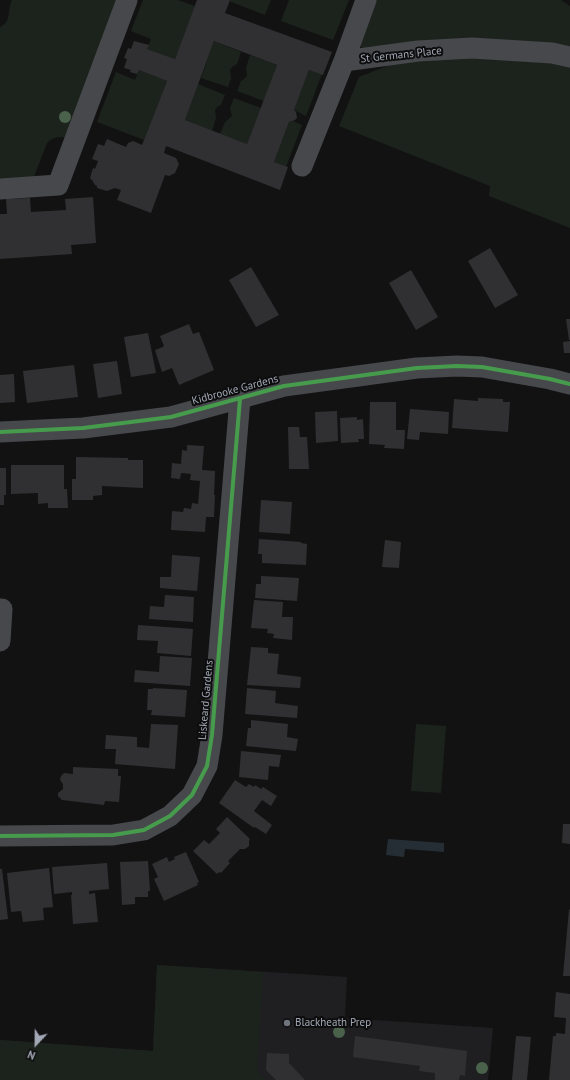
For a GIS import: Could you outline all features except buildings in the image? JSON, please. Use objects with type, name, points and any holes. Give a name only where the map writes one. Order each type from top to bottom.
[{"type":"street","points":[[0,189],[58,185],[127,0]]},
{"type":"street","points":[[302,166],[344,61],[366,0]]},
{"type":"street","name":"St Germans Place","points":[[344,61],[418,51],[472,48],[552,53],[570,57]]},
{"type":"street","name":"Kidbrooke Gardens","points":[[0,432],[83,428],[171,417],[284,386],[417,368],[457,366],[482,367],[570,384]]},
{"type":"street","name":"Liskeard Gardens","points":[[0,836],[114,835],[144,830],[170,816],[192,795],[207,766],[212,735],[240,398]]},
{"type":"street","points":[[0,609],[2,609],[0,641]]},
{"type":"shaded area","points":[[12,0],[119,0],[67,138],[61,137],[52,139],[47,143],[32,182],[0,184],[0,27],[4,25],[8,19]]},
{"type":"shaded area","points":[[143,0],[178,0],[195,6],[175,59],[147,49],[151,39],[131,31]]},
{"type":"shaded area","points":[[271,0],[265,15],[229,1]]},
{"type":"shaded area","points":[[289,0],[349,0],[333,40],[281,21]]},
{"type":"shaded area","points":[[376,0],[561,0],[570,6],[570,48],[363,50],[360,45]]},
{"type":"shaded area","points":[[214,41],[241,52],[237,64],[230,70],[231,78],[228,87],[201,78]]},
{"type":"shaded area","points":[[250,55],[277,65],[264,101],[237,91],[241,81],[247,76],[246,68]]},
{"type":"shaded area","points":[[457,57],[570,64],[570,228],[489,196],[490,186],[339,126],[359,77],[392,64]]},
{"type":"shaded area","points":[[139,70],[167,81],[144,140],[97,122],[116,72],[135,80]]},
{"type":"shaded area","points":[[309,70],[322,74],[306,116],[294,110]]},
{"type":"shaded area","points":[[198,84],[225,95],[221,105],[215,110],[216,118],[212,131],[185,120]]},
{"type":"shaded area","points":[[234,98],[261,108],[247,144],[220,134],[225,122],[232,116],[230,108]]},
{"type":"shaded area","points":[[293,121],[302,125],[286,167],[274,162],[289,122]]},
{"type":"shaded area","points":[[416,724],[446,726],[441,793],[411,791]]},
{"type":"shaded area","points":[[388,839],[444,843],[444,852],[405,849],[404,857],[386,855]]},
{"type":"shaded area","name":"Blackheath Prep","points":[[157,965],[347,977],[345,1018],[493,1028],[488,1080],[0,1080],[0,1040],[153,1051]]},
{"type":"shaded area","points":[[157,965],[263,972],[257,1071],[266,1080],[0,1080],[0,1040],[153,1051]]},
{"type":"cycle path","points":[[0,432],[83,428],[171,417],[284,386],[417,368],[457,366],[482,367],[570,384]]},
{"type":"cycle path","points":[[0,836],[113,835],[144,830],[170,816],[192,795],[207,766],[212,735],[240,399]]},
{"type":"place","name":"Blackheath Prep","points":[[287,1023]]}]
